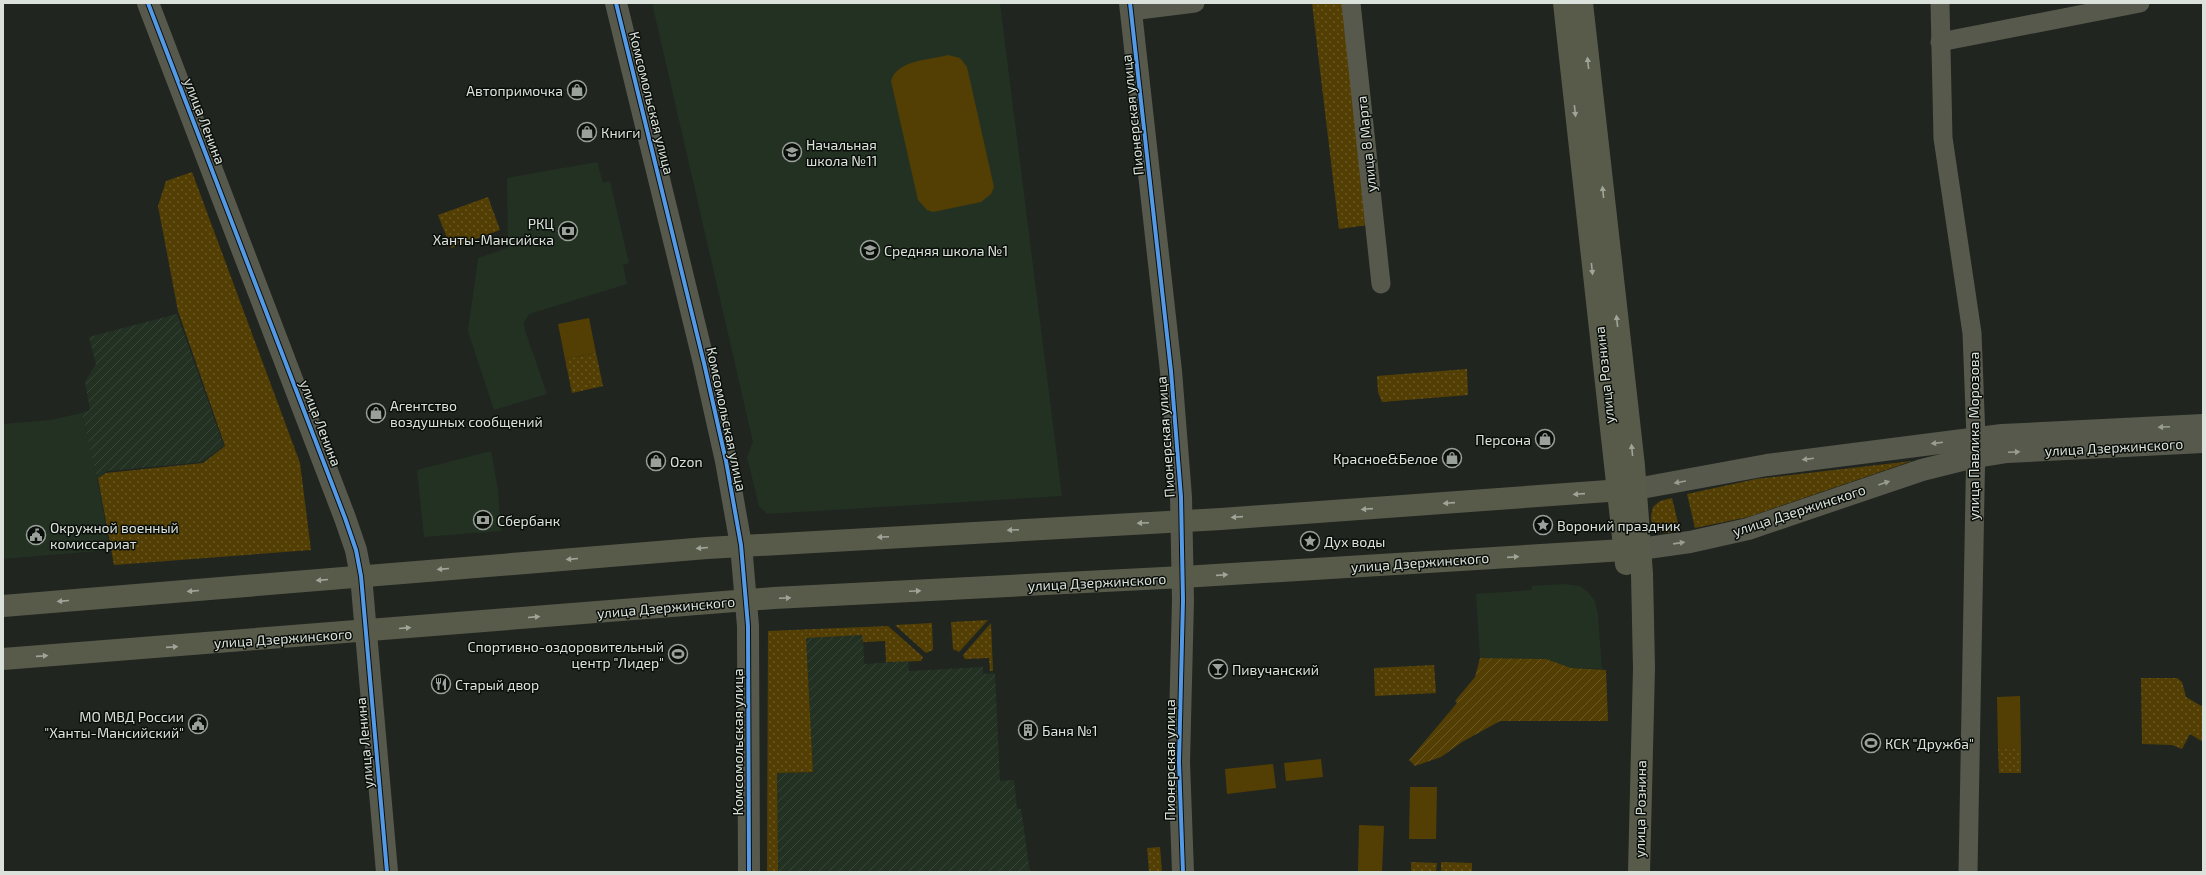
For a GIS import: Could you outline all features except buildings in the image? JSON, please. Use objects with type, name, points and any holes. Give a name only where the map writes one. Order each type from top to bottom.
[{"type":"main road","name":"улица Рознина","points":[[1564,3],[1627,490]]},
{"type":"main road","name":"улица Рознина","points":[[1582,3],[1632,549],[1641,747],[1639,872]]},
{"type":"main road","name":"улица Дзержинского","points":[[3,606],[741,545],[1182,521],[1627,490]]},
{"type":"main road","name":"улица Дзержинского","points":[[3,659],[366,632],[746,600],[1183,577],[1632,549]]},
{"type":"street","name":"улица Ленина","points":[[148,3],[356,550],[361,576],[388,872]]},
{"type":"street","name":"Комсомольская улица","points":[[616,3],[709,386],[726,460],[741,545],[748,634],[749,872]]},
{"type":"street","points":[[1130,7],[1195,3]]},
{"type":"street","name":"улица 8 Марта","points":[[1351,3],[1381,284]]},
{"type":"street","name":"улица Павлика Морозова","points":[[1940,3],[1943,138],[1972,333],[1975,448],[1968,872]]},
{"type":"street","points":[[1940,42],[2140,3]]},
{"type":"street","name":"Пионерская улица","points":[[1130,7],[1177,430],[1182,521],[1183,577],[1179,762],[1183,872]]},
{"type":"street","name":"улица Дзержинского","points":[[1632,549],[1690,542],[1748,529],[1922,470],[2002,435],[2203,425]]},
{"type":"street","name":"улица Дзержинского","points":[[1627,490],[1767,465],[1975,448],[2008,452],[2203,442]]},
{"type":"shaded area","name":"Средняя школа №1","points":[[652,3],[1000,3],[1062,496],[767,514],[759,506],[747,457],[753,442]]},
{"type":"shaded area","points":[[1312,3],[1343,3],[1368,225],[1339,229]]},
{"type":"shaded area","points":[[948,55],[960,58],[967,67],[994,187],[991,194],[981,202],[933,212],[927,210],[918,200],[891,81],[894,74],[907,65]]},
{"type":"shaded area","points":[[597,162],[603,183],[610,181],[629,263],[623,265],[627,284],[529,314],[524,323],[525,330],[547,394],[494,410],[468,331],[478,258],[508,248],[507,178]]},
{"type":"shaded area","points":[[192,172],[300,463],[311,550],[114,565],[98,478],[106,473],[203,463],[225,446],[178,311],[158,206],[166,181]]},
{"type":"shaded area","points":[[488,197],[500,230],[451,248],[438,215]]},
{"type":"shaded area","points":[[177,314],[224,446],[201,462],[107,471],[97,479],[82,413],[90,410],[85,382],[96,364],[89,337]]},
{"type":"shaded area","points":[[589,318],[596,353],[565,359],[558,324]]},
{"type":"shaded area","points":[[596,353],[603,386],[572,393],[565,359]]},
{"type":"shaded area","points":[[1467,369],[1468,395],[1382,402],[1378,392],[1377,376]]},
{"type":"shaded area","points":[[82,413],[100,492],[110,550],[3,559],[3,424],[50,420]]},
{"type":"shaded area","points":[[491,451],[498,490],[501,531],[424,537],[417,470]]},
{"type":"shaded area","points":[[1912,461],[1748,517],[1695,528],[1687,494],[1756,479]]},
{"type":"shaded area","points":[[1672,498],[1680,531],[1666,533],[1656,530],[1651,522],[1653,507],[1660,501]]},
{"type":"shaded area","points":[[1564,584],[1580,586],[1588,592],[1595,601],[1598,615],[1602,669],[1571,668],[1546,659],[1480,658],[1476,594],[1532,590],[1532,586]]},
{"type":"shaded area","points":[[988,620],[959,652],[953,649],[951,622]]},
{"type":"shaded area","points":[[932,623],[933,650],[926,653],[895,625]]},
{"type":"shaded area","points":[[991,623],[993,671],[990,671],[989,658],[965,659],[963,655]]},
{"type":"shaded area","points":[[888,626],[923,657],[921,661],[886,662],[885,641],[863,642],[862,635],[806,638],[813,772],[777,773],[778,872],[767,872],[768,631]]},
{"type":"shaded area","points":[[863,635],[864,664],[908,661],[909,671],[983,667],[983,674],[995,673],[1000,781],[1014,780],[1017,809],[1021,809],[1030,872],[778,872],[777,773],[813,772],[806,638]]},
{"type":"shaded area","points":[[1480,658],[1546,659],[1571,668],[1606,670],[1608,721],[1500,721],[1462,742],[1441,757],[1415,766],[1409,760],[1457,703],[1455,701],[1475,677]]},
{"type":"shaded area","points":[[1434,665],[1436,693],[1375,696],[1374,668]]},
{"type":"shaded area","points":[[2141,678],[2177,678],[2182,682],[2186,697],[2203,707],[2203,742],[2190,734],[2182,749],[2172,745],[2142,744]]},
{"type":"shaded area","points":[[2020,696],[2021,748],[1998,748],[1997,697]]},
{"type":"shaded area","points":[[1998,748],[2021,748],[2021,773],[1999,773]]},
{"type":"shaded area","points":[[1321,759],[1323,777],[1286,781],[1284,763]]},
{"type":"shaded area","points":[[1273,764],[1276,788],[1227,794],[1225,769]]},
{"type":"shaded area","points":[[1410,787],[1437,787],[1436,839],[1409,839]]},
{"type":"shaded area","points":[[1359,825],[1384,826],[1382,872],[1358,872]]},
{"type":"shaded area","points":[[1160,847],[1162,872],[1149,872],[1147,848]]},
{"type":"shaded area","points":[[1411,862],[1437,863],[1436,872],[1411,872]]},
{"type":"shaded area","points":[[1441,862],[1472,863],[1472,872],[1441,872]]},
{"type":"cycle path","points":[[148,3],[356,550],[361,576],[387,872]]},
{"type":"cycle path","points":[[616,3],[704,363],[726,461],[741,545],[748,626],[749,872]]},
{"type":"cycle path","points":[[1130,3],[1171,371],[1181,497],[1183,600],[1179,762],[1183,872]]},
{"type":"place","name":"Автопримочка","points":[[577,90]]},
{"type":"place","name":"Книги","points":[[587,132]]},
{"type":"place","name":"Начальная школа №11","points":[[792,152]]},
{"type":"place","name":"РКЦ Ханты-Мансийска","points":[[568,231]]},
{"type":"place","name":"Средняя школа №1","points":[[870,250]]},
{"type":"place","name":"Агентство воздушных сообщений","points":[[376,413]]},
{"type":"place","name":"Персона","points":[[1545,439]]},
{"type":"place","name":"Красное&Белое","points":[[1452,458]]},
{"type":"place","name":"Ozon","points":[[656,461]]},
{"type":"place","name":"Сбербанк","points":[[483,520]]},
{"type":"place","name":"Вороний праздник","points":[[1543,525]]},
{"type":"place","name":"Окружной военный комиссариат","points":[[36,535]]},
{"type":"place","name":"Дух воды","points":[[1310,541]]},
{"type":"place","name":"Спортивно-оздоровительный центр \"Лидер\"","points":[[678,654]]},
{"type":"place","name":"Пивучанский","points":[[1218,669]]},
{"type":"place","name":"Старый двор","points":[[441,684]]},
{"type":"place","name":"МО МВД России \"Ханты-Мансийский\"","points":[[198,724]]},
{"type":"place","name":"Баня №1","points":[[1028,730]]},
{"type":"place","name":"КСК \"Дружба\"","points":[[1871,743]]}]
